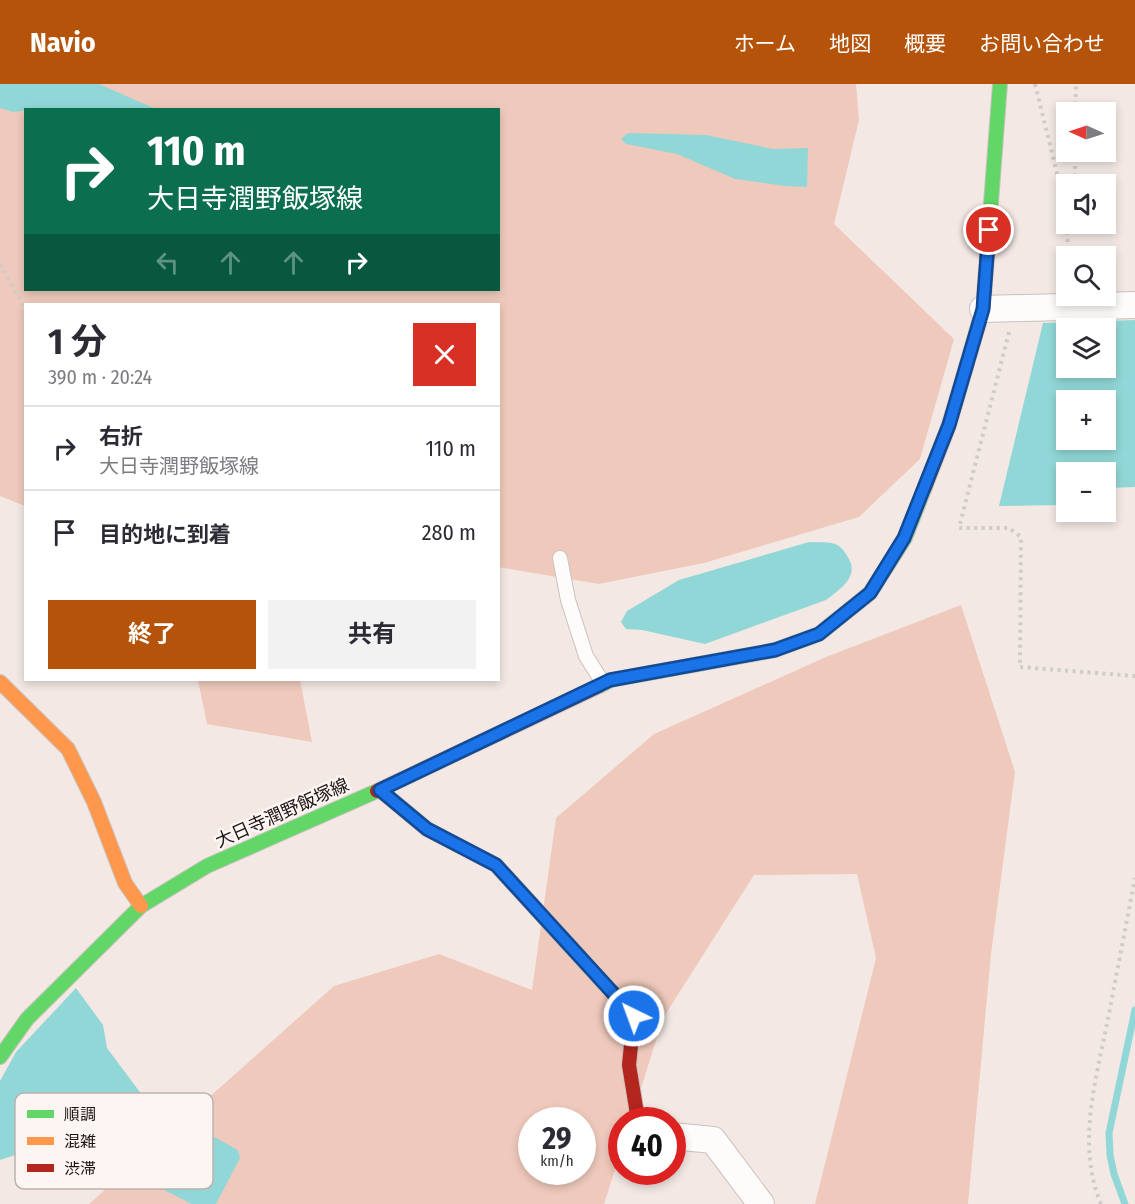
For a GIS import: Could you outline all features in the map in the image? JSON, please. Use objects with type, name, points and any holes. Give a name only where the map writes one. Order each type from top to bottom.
[{"type":"main road","name":"大日寺潤野飯塚線","points":[[0,1057],[27,1019],[141,906],[207,866],[380,790],[610,680],[775,650],[819,634],[870,593],[909,528],[949,425],[983,309],[1000,84]]},
{"type":"main road","points":[[0,682],[68,749],[94,802],[125,883],[141,906]]},
{"type":"main road","points":[[380,790],[427,829],[496,865],[634,1016],[629,1065],[636,1107]]},
{"type":"street","points":[[983,309],[1015,310],[1135,305]]},
{"type":"street","points":[[686,1137],[713,1140],[761,1204]]},
{"type":"lane","points":[[560,558],[568,600],[586,656],[603,683]]},
{"type":"path","points":[[1035,84],[1057,174]]},
{"type":"path","points":[[1075,102],[1076,84]]},
{"type":"path","points":[[0,264],[24,306]]},
{"type":"path","points":[[1015,310],[959,528],[1009,528],[1021,537],[1020,667],[1135,675]]},
{"type":"path","points":[[1101,1204],[1089,1167],[1089,1131],[1135,878]]},
{"type":"shaded area","points":[[0,84],[856,84],[859,120],[834,224],[954,339],[920,459],[859,517],[704,563],[599,584],[500,567],[500,303],[24,303],[24,506],[0,496]]},
{"type":"shaded area","points":[[961,605],[1015,772],[991,954],[968,1204],[815,1204],[876,958],[857,874],[754,875],[663,1018],[635,1107],[608,1107],[608,1185],[610,1185],[604,1204],[89,1204],[106,1189],[213,1189],[213,1094],[334,986],[439,954],[532,990],[556,818],[654,734],[826,657]]},
{"type":"shaded area","points":[[198,681],[300,681],[312,742],[207,724]]},
{"type":"water","points":[[0,84],[99,84],[154,108],[24,108],[24,111],[13,112],[0,108]]},
{"type":"water","points":[[628,133],[706,135],[773,149],[808,148],[807,187],[735,179],[677,154],[626,144],[621,139]]},
{"type":"water","points":[[1135,320],[1135,487],[1116,488],[1116,462],[1056,462],[1056,505],[999,506],[1043,323],[1056,323],[1056,378],[1116,378],[1116,321]]},
{"type":"water","points":[[809,542],[837,545],[849,559],[850,577],[826,600],[705,644],[642,630],[626,629],[621,622],[627,611],[679,580]]},
{"type":"water","points":[[76,988],[103,1025],[107,1048],[141,1093],[15,1093],[15,1155],[0,1160],[0,1081],[16,1052]]},
{"type":"water","points":[[213,1136],[238,1150],[240,1158],[216,1204],[192,1204],[162,1189],[213,1189]]},
{"type":"waterway","points":[[1125,1204],[1114,1174],[1109,1133],[1135,1010]]},
{"type":"traffic: fast","points":[[987,256],[1000,84]]},
{"type":"traffic: fast","points":[[599,686],[611,680],[775,650],[819,634],[870,593],[905,538],[925,487]]},
{"type":"traffic: fast","points":[[0,1057],[27,1019],[141,906],[207,866],[377,791]]},
{"type":"traffic: slow","points":[[0,682],[68,749],[94,802],[125,883],[141,906]]},
{"type":"traffic: slow","points":[[380,790],[427,829],[496,865],[601,980]]},
{"type":"traffic: jam","points":[[925,487],[949,425],[983,309],[987,256]]},
{"type":"traffic: jam","points":[[377,791],[599,686]]},
{"type":"traffic: jam","points":[[601,980],[634,1016],[629,1065],[636,1107]]},
{"type":"route","points":[[634,1016],[496,865],[427,829],[380,790],[610,680],[775,650],[819,634],[870,593],[904,538],[949,425],[983,309],[989,230]]}]
